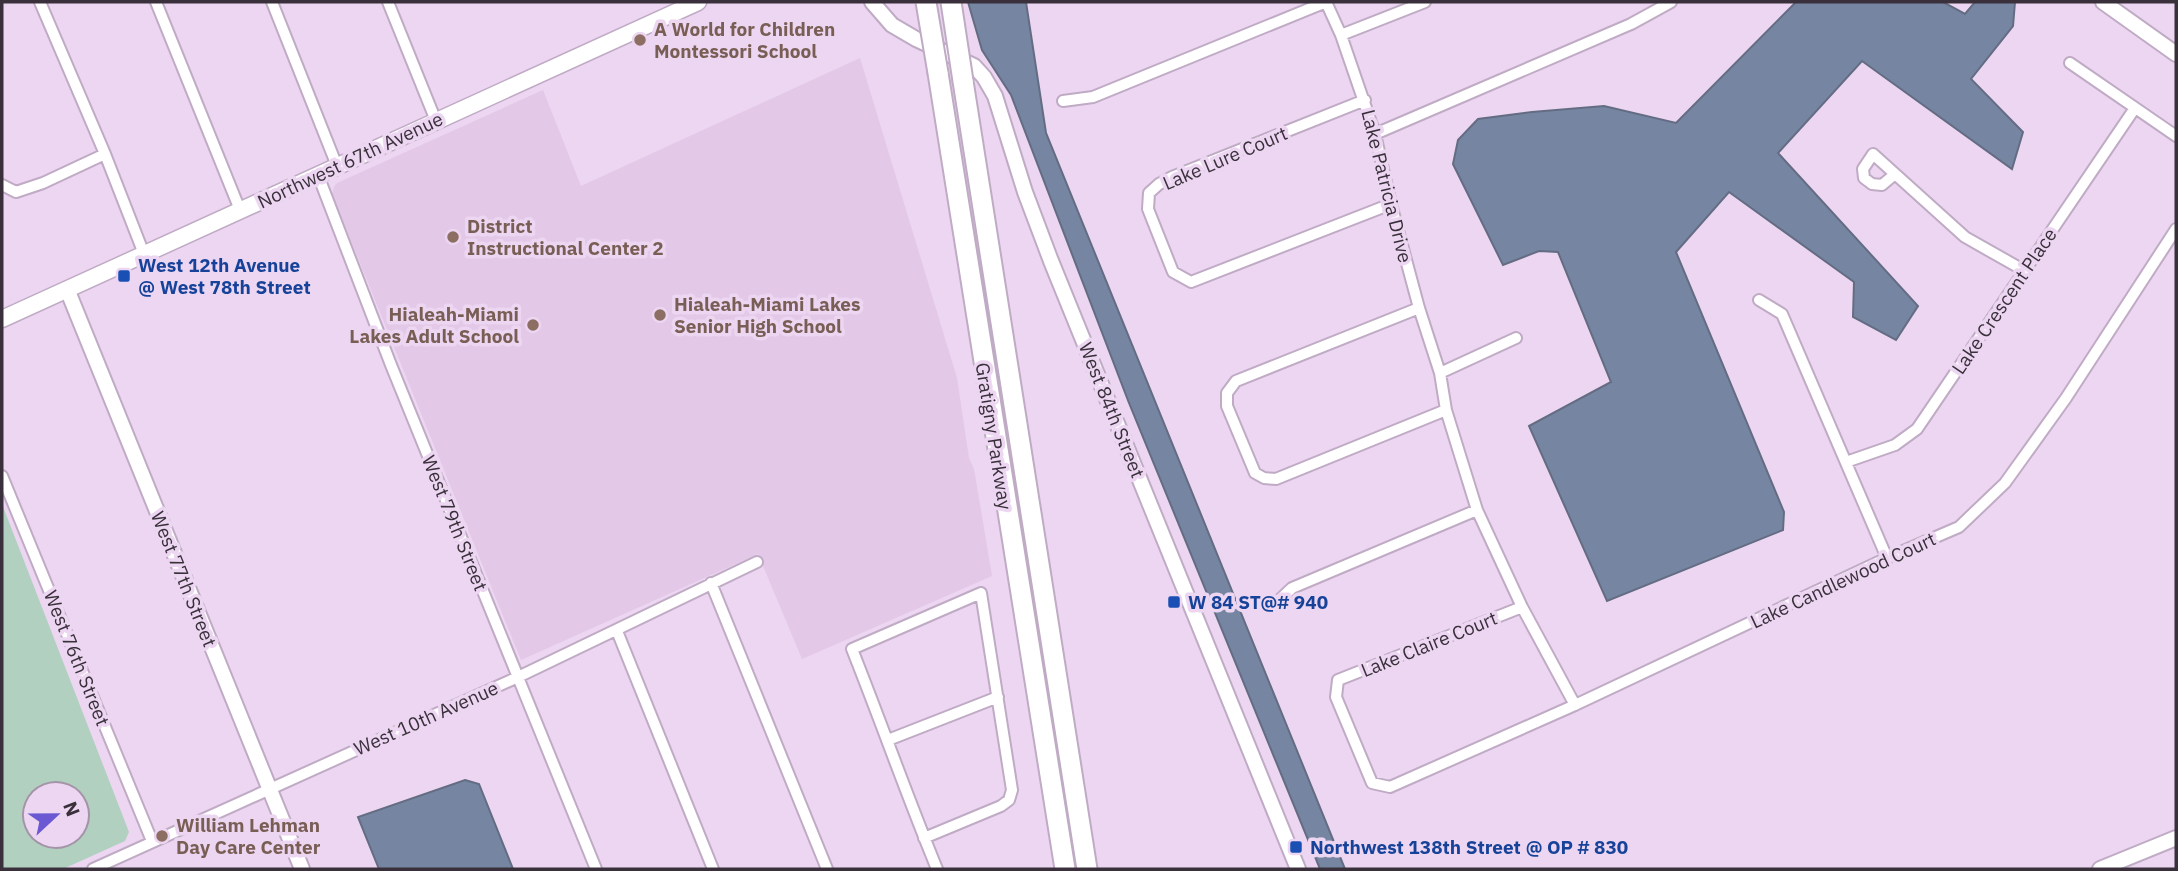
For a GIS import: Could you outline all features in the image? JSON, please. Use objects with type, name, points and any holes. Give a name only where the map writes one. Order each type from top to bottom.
[{"type":"highway","name":"Gratigny Parkway","points":[[926,2],[1065,869]]},
{"type":"highway","name":"Gratigny Parkway","points":[[951,2],[1087,869]]},
{"type":"main road","name":"Northwest 67th Avenue","points":[[2,318],[436,121],[678,6],[698,2]]},
{"type":"street","points":[[156,2],[240,210]]},
{"type":"street","points":[[272,2],[337,166]]},
{"type":"street","points":[[388,2],[436,121]]},
{"type":"street","name":"West 84th Street","points":[[872,2],[892,25],[974,66],[995,96],[1051,261],[1297,869]]},
{"type":"street","points":[[1063,101],[1093,97],[1326,2]]},
{"type":"street","name":"Lake Patricia Drive","points":[[1326,2],[1341,35],[1376,134],[1391,204],[1440,373],[1446,410],[1477,510],[1522,607],[1575,705]]},
{"type":"street","points":[[1341,35],[1408,5],[1425,2]]},
{"type":"street","points":[[1376,134],[1631,24],[1671,2]]},
{"type":"street","points":[[2103,2],[2176,54]]},
{"type":"street","points":[[43,3],[144,254]]},
{"type":"street","points":[[2070,63],[2176,136]]},
{"type":"street","name":"Lake Lure Court","points":[[1365,100],[1172,177],[1149,193],[1148,209],[1173,272],[1191,282],[1391,204]]},
{"type":"street","name":"Lake Crescent Place","points":[[1846,462],[1895,445],[1917,429],[2135,108]]},
{"type":"street","points":[[2,185],[16,192],[43,183],[105,154]]},
{"type":"street","points":[[1895,174],[1882,185],[1872,184],[1864,178],[1863,169],[1873,154],[1965,237],[2025,271]]},
{"type":"street","name":"West 79th Street","points":[[318,174],[391,365],[596,869]]},
{"type":"street","name":"Lake Candlewood Court","points":[[1390,787],[1575,705],[1887,558],[1959,527],[2005,483],[2066,398],[2176,229]]},
{"type":"street","name":"West 77th Street","points":[[67,289],[302,869]]},
{"type":"street","points":[[1759,300],[1782,314],[1887,558]]},
{"type":"street","points":[[1419,308],[1236,381],[1227,393],[1227,406],[1255,473],[1264,478],[1276,479],[1446,410]]},
{"type":"street","points":[[1440,373],[1516,338]]},
{"type":"street","name":"West 76th Street","points":[[2,476],[152,841]]},
{"type":"street","points":[[1274,605],[1292,588],[1477,510]]},
{"type":"street","name":"West 10th Avenue","points":[[93,869],[518,677],[757,562]]},
{"type":"street","points":[[711,583],[827,869]]},
{"type":"street","points":[[924,838],[1001,806],[1009,800],[1012,790],[981,593],[852,649],[924,838],[937,869]]},
{"type":"street","name":"Lake Claire Court","points":[[1390,787],[1372,783],[1336,698],[1338,680],[1522,607]]},
{"type":"street","points":[[617,631],[713,869]]},
{"type":"street","points":[[888,740],[998,697]]},
{"type":"street","points":[[2100,869],[2176,838]]},
{"type":"shaded area","name":"Hialeah-Miami Lakes Senior High School","points":[[860,58],[957,378],[969,458],[974,469],[992,576],[802,659],[758,554],[521,660],[332,194],[334,187],[337,183],[543,90],[581,186]]},
{"type":"green space","points":[[2,504],[129,832],[125,841],[63,869],[2,869]]},
{"type":"water","points":[[968,2],[1026,2],[1046,133],[1345,869],[1320,869],[1129,403],[1011,95],[982,50]]},
{"type":"water","points":[[1796,2],[1943,2],[1965,14],[1975,2],[2015,2],[2013,26],[1971,79],[2023,132],[2012,169],[1862,61],[1778,153],[1918,306],[1896,340],[1853,317],[1854,282],[1729,192],[1676,252],[1784,512],[1783,530],[1607,601],[1529,426],[1611,382],[1558,252],[1539,251],[1503,265],[1453,164],[1458,140],[1478,119],[1604,106],[1676,123]]},
{"type":"water","points":[[465,780],[479,784],[513,869],[379,869],[358,817]]},
{"type":"place","name":"A World for Children Montessori School","points":[[640,40]]},
{"type":"place","name":"District Instructional Center 2","points":[[453,237]]},
{"type":"place","name":"West 12th Avenue @ West 78th Street","points":[[124,276]]},
{"type":"place","name":"Hialeah-Miami Lakes Senior High School","points":[[660,315]]},
{"type":"place","name":"Hialeah-Miami Lakes Adult School","points":[[533,325]]},
{"type":"place","name":"W 84 ST@# 940","points":[[1174,602]]},
{"type":"place","name":"William Lehman Day Care Center","points":[[162,836]]},
{"type":"place","name":"Northwest 138th Street @ OP # 830","points":[[1296,847]]}]
